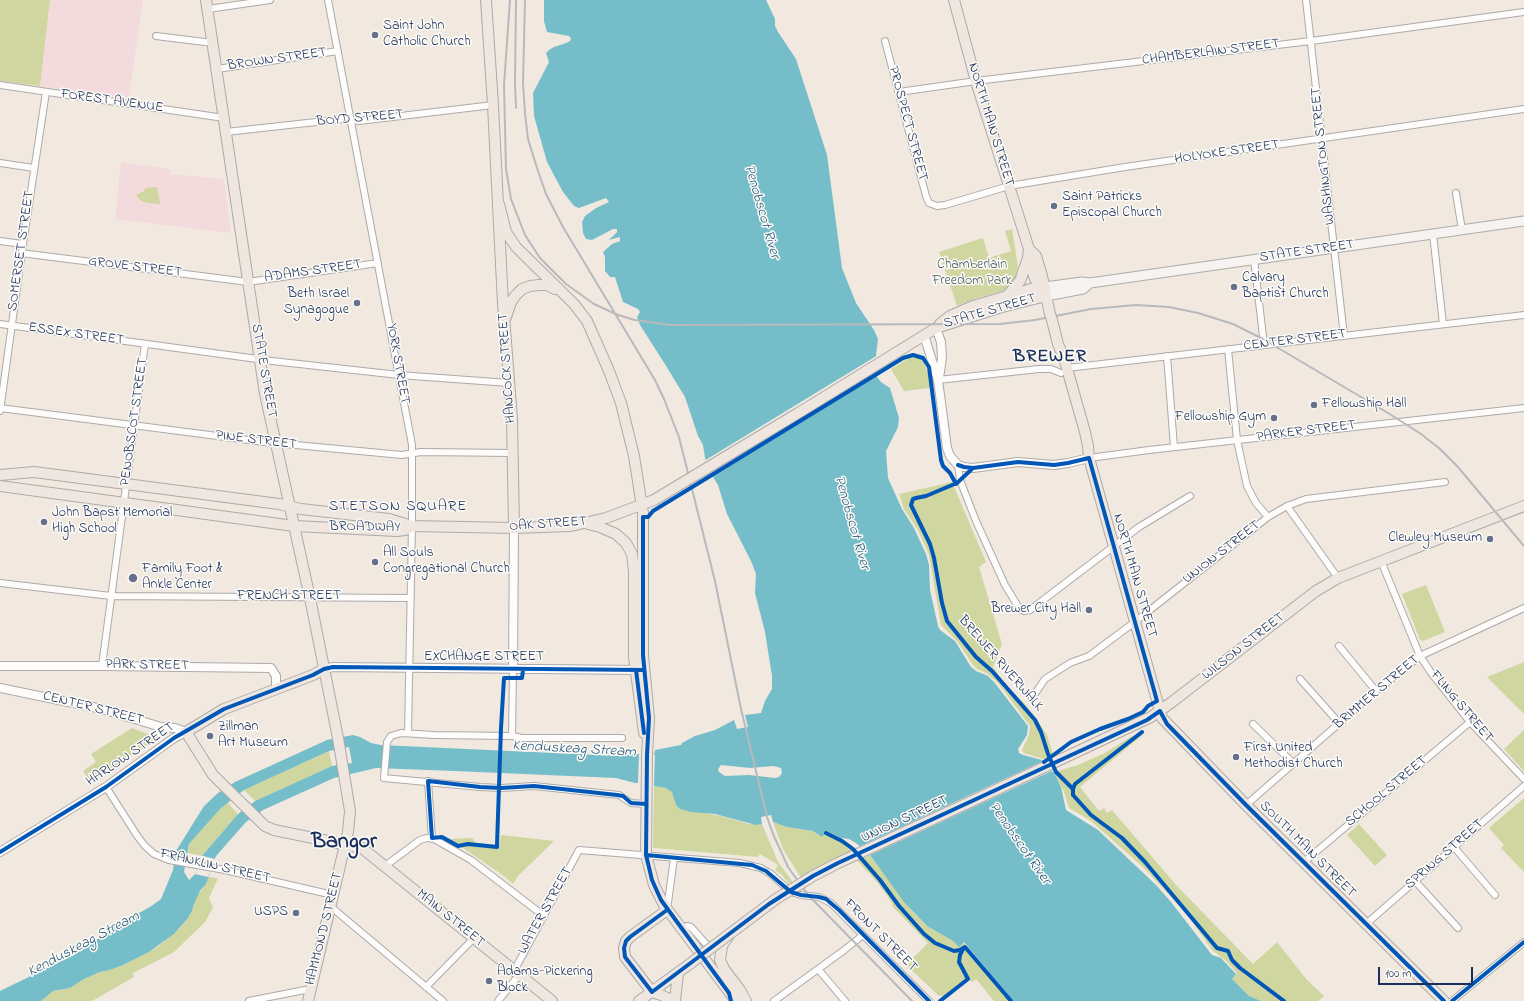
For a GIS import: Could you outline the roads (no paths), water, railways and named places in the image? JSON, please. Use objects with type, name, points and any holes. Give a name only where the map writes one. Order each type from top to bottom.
[{"type":"main road","name":"HANCOCK STREET","points":[[486,0],[493,105],[504,327],[510,384],[514,528]]},
{"type":"main road","name":"NORTH MAIN STREET","points":[[954,0],[976,81],[1009,186],[1028,254],[1043,290],[1058,344],[1063,354],[1064,371],[1088,442],[1089,458],[1136,621],[1160,712]]},
{"type":"main road","name":"STATE STREET","points":[[207,4],[265,394],[310,598],[338,738]]},
{"type":"main road","points":[[498,204],[504,227],[512,242],[526,259],[578,308],[587,321],[617,392],[633,452],[642,506],[642,631],[640,670]]},
{"type":"main road","name":"STATE STREET","points":[[800,412],[936,328],[947,318],[962,311],[1007,296],[1043,290],[1083,289],[1090,283],[1524,221]]},
{"type":"main road","points":[[1007,296],[1020,281],[1028,254]]},
{"type":"main road","points":[[504,327],[511,302],[522,289],[535,285],[543,285],[561,292]]},
{"type":"main road","name":"STATE STREET","points":[[936,328],[1002,307],[1043,290]]},
{"type":"main road","name":"OAK STREET","points":[[412,526],[514,528],[553,527],[582,524],[606,518],[642,506],[654,500],[800,412]]},
{"type":"main road","name":"BROADWAY","points":[[0,475],[34,472],[279,504],[304,510],[389,519],[412,526]]},
{"type":"main road","name":"BROADWAY","points":[[0,486],[294,526],[397,531],[405,530],[412,526]]},
{"type":"main road","name":"WILSON STREET","points":[[970,802],[1147,720],[1160,712],[1316,591],[1338,578],[1524,506]]},
{"type":"main road","points":[[582,524],[600,527],[616,534],[626,543],[632,554],[634,572],[634,642],[640,670],[647,754],[646,856],[656,890],[667,910],[730,997],[736,1001]]},
{"type":"main road","name":"HARLOW STREET","points":[[186,732],[224,709],[324,669]]},
{"type":"main road","name":"SOUTH MAIN STREET","points":[[1160,712],[1167,724],[1246,805],[1444,1001]]},
{"type":"main road","name":"MAIN STREET","points":[[186,732],[211,772],[265,826],[270,829],[362,848],[552,1001]]},
{"type":"main road","name":"HAMMOND STREET","points":[[308,1001],[346,844],[350,820],[338,738]]},
{"type":"main road","name":"UNION STREET","points":[[639,1001],[779,897],[817,874],[970,802]]},
{"type":"main road","points":[[667,910],[626,941],[624,948],[625,957],[652,992],[674,1001],[678,973]]},
{"type":"main road","points":[[730,933],[722,946],[720,957],[722,966],[743,993],[746,1001]]},
{"type":"street","points":[[207,4],[270,0]]},
{"type":"street","name":"YORK STREET","points":[[328,0],[412,445],[408,733]]},
{"type":"street","name":"WASHINGTON STREET","points":[[1306,0],[1344,336]]},
{"type":"street","name":"CHAMBERLAIN STREET","points":[[899,92],[1524,12]]},
{"type":"street","points":[[156,36],[213,43]]},
{"type":"street","name":"PROSPECT STREET","points":[[885,41],[926,196],[932,204]]},
{"type":"street","name":"BROWN STREET","points":[[216,69],[338,51]]},
{"type":"street","name":"FOREST AVENUE","points":[[0,85],[224,118]]},
{"type":"street","name":"SOMERSET STREET","points":[[0,409],[21,253],[46,92]]},
{"type":"street","name":"BOYD STREET","points":[[226,132],[343,119],[359,121],[493,105]]},
{"type":"street","name":"HOLYOKE STREET","points":[[932,204],[937,206],[945,205],[1009,186],[1133,166],[1524,110]]},
{"type":"street","points":[[0,163],[34,168]]},
{"type":"street","points":[[1456,193],[1462,230]]},
{"type":"street","points":[[1434,234],[1443,324]]},
{"type":"street","points":[[0,240],[23,244]]},
{"type":"street","name":"GROVE STREET","points":[[21,253],[248,282]]},
{"type":"street","points":[[1254,259],[1264,345]]},
{"type":"street","name":"ADAMS STREET","points":[[248,282],[378,263]]},
{"type":"street","name":"CENTER STREET","points":[[938,380],[1039,369],[1064,371],[1167,356],[1524,314]]},
{"type":"street","name":"ESSEX STREET","points":[[0,324],[260,359],[399,375],[510,384]]},
{"type":"street","points":[[936,328],[941,342],[942,358],[938,380]]},
{"type":"street","points":[[924,335],[938,380],[947,448],[950,456],[958,465],[973,468],[1018,462],[1054,465],[1089,458]]},
{"type":"street","name":"PENOBSCOT STREET","points":[[102,666],[145,344]]},
{"type":"street","points":[[1228,349],[1238,440],[1247,486],[1256,503],[1268,517]]},
{"type":"street","points":[[1167,356],[1174,447]]},
{"type":"street","name":"PARKER STREET","points":[[1089,458],[1174,447],[1524,408]]},
{"type":"street","name":"PINE STREET","points":[[0,409],[276,443],[402,455],[421,452],[513,453]]},
{"type":"street","points":[[958,465],[960,480],[980,531],[1005,585],[1019,608],[1024,611],[1030,610],[1147,522],[1190,496]]},
{"type":"street","name":"UNION STREET","points":[[1032,698],[1045,679],[1070,663],[1089,656],[1268,517],[1287,506],[1306,499],[1445,482]]},
{"type":"street","points":[[1287,506],[1338,578]]},
{"type":"street","name":"HANCOCK STREET","points":[[512,736],[514,528]]},
{"type":"street","name":"FLING STREET","points":[[1381,561],[1420,656],[1432,674],[1470,722],[1524,779]]},
{"type":"street","name":"FRENCH STREET","points":[[0,583],[111,596],[410,598]]},
{"type":"street","name":"BRIMMER STREET","points":[[1246,805],[1376,691],[1420,656],[1524,608]]},
{"type":"street","points":[[1339,646],[1376,691]]},
{"type":"street","name":"PARK STREET","points":[[0,666],[271,668],[276,676],[276,689]]},
{"type":"street","name":"EXCHANGE STREET","points":[[324,669],[333,667],[409,669],[640,670]]},
{"type":"street","points":[[1300,678],[1340,724]]},
{"type":"street","name":"CENTER STREET","points":[[0,688],[102,709],[161,727],[175,728],[186,732]]},
{"type":"street","name":"SCHOOL STREET","points":[[1304,862],[1470,722]]},
{"type":"street","points":[[1253,724],[1294,764]]},
{"type":"street","name":"HARLOW STREET","points":[[0,852],[106,787],[186,732]]},
{"type":"street","points":[[622,738],[522,738],[512,736],[400,733],[391,736],[387,740],[384,778],[487,787],[534,786],[617,795],[622,796],[631,803],[646,804]]},
{"type":"street","points":[[428,781],[432,838]]},
{"type":"street","name":"SPRING STREET","points":[[1366,924],[1524,786]]},
{"type":"street","name":"FRANKLIN STREET","points":[[106,787],[138,837],[154,854],[186,863],[212,867],[333,895]]},
{"type":"street","points":[[385,866],[420,840],[432,838],[471,860],[544,916]]},
{"type":"street","points":[[1454,847],[1495,895]]},
{"type":"street","name":"WATER STREET","points":[[498,1001],[516,973],[579,850],[646,856]]},
{"type":"street","points":[[646,856],[740,863],[755,866],[769,872],[787,890],[714,945],[706,944],[691,927],[687,926],[682,929]]},
{"type":"street","points":[[667,910],[674,858]]},
{"type":"street","points":[[1415,881],[1458,928]]},
{"type":"street","name":"FRONT STREET","points":[[787,890],[795,894],[819,897],[829,901],[929,1001]]},
{"type":"street","points":[[330,906],[443,1001]]},
{"type":"street","points":[[774,1001],[863,935]]},
{"type":"street","points":[[426,987],[474,938]]},
{"type":"street","points":[[1452,1001],[1524,942]]},
{"type":"street","points":[[818,969],[846,1001]]},
{"type":"street","points":[[249,1001],[310,989]]},
{"type":"water","name":"Penobscot River","points":[[544,0],[766,0],[775,19],[775,26],[778,32],[796,59],[827,155],[842,268],[856,303],[874,330],[878,339],[874,372],[881,382],[890,388],[899,418],[898,427],[886,451],[888,478],[902,509],[914,528],[926,554],[929,565],[930,590],[938,626],[940,630],[955,641],[971,667],[988,676],[994,682],[1028,726],[1027,735],[1018,749],[1019,753],[1042,760],[1055,774],[1061,787],[1066,810],[1098,830],[1156,885],[1212,955],[1221,958],[1236,974],[1232,979],[1249,996],[1261,1001],[1013,1001],[964,942],[959,947],[953,941],[927,926],[904,902],[870,855],[849,839],[841,838],[827,831],[822,837],[813,831],[787,827],[773,822],[771,815],[761,817],[762,824],[756,825],[715,814],[691,812],[680,809],[676,805],[672,792],[666,788],[654,786],[654,783],[635,783],[616,778],[376,768],[334,778],[263,810],[246,822],[216,856],[206,884],[200,891],[188,918],[174,934],[149,952],[123,965],[84,979],[70,988],[53,991],[41,1001],[0,1001],[0,991],[74,955],[110,929],[150,907],[161,899],[173,870],[176,851],[204,806],[218,793],[235,782],[327,740],[353,735],[371,743],[381,745],[618,756],[635,754],[654,755],[655,750],[681,745],[695,736],[715,730],[734,720],[737,729],[748,727],[745,715],[761,713],[765,701],[772,689],[772,676],[765,632],[755,593],[756,574],[751,561],[727,514],[718,485],[705,458],[703,445],[698,436],[685,397],[640,325],[637,317],[640,312],[638,309],[623,302],[615,277],[610,277],[605,271],[605,257],[603,252],[612,244],[620,241],[620,237],[609,240],[617,232],[617,229],[613,229],[592,240],[586,239],[583,233],[582,222],[585,216],[596,208],[609,202],[606,198],[579,208],[574,206],[563,192],[547,162],[534,116],[533,93],[549,62],[546,53],[554,47],[570,41],[571,38],[569,36],[547,32],[544,21]],"holes":[[[349,747],[352,763],[332,766],[255,801],[238,814],[202,856],[195,874],[189,880],[184,872],[189,844],[221,808],[244,790],[329,751]],[[721,765],[750,768],[774,766],[781,768],[782,773],[779,777],[775,778],[749,775],[725,776],[719,772],[718,769]]]},
{"type":"railway","points":[[510,0],[504,85],[506,169],[511,199],[525,235],[540,258],[566,284],[594,304],[618,315],[635,320],[670,325],[1000,324],[1035,320],[1091,309],[1136,305],[1169,307],[1198,313],[1233,324],[1263,339],[1421,434],[1440,449],[1458,467],[1524,546]]},
{"type":"railway","points":[[516,0],[516,108]]},
{"type":"railway","points":[[525,0],[523,83],[528,139],[546,194],[563,227],[655,380],[679,437],[715,581],[741,709],[767,817],[773,834],[788,867],[809,896],[912,1001]]},
{"type":"place","name":"Saint John Catholic Church","points":[[375,35]]},
{"type":"place","name":"Saint Patricks Episcopal Church","points":[[1054,206]]},
{"type":"place","name":"Calvary Baptist Church","points":[[1234,287]]},
{"type":"place","name":"Beth Israel Synagogue","points":[[357,303]]},
{"type":"place","name":"Fellowship Hall","points":[[1314,405]]},
{"type":"place","name":"Fellowship Gym","points":[[1274,418]]},
{"type":"place","name":"John Bapst Memorial High School","points":[[44,522]]},
{"type":"place","name":"Clewley Museum","points":[[1490,539]]},
{"type":"place","name":"All Souls Congregational Church","points":[[375,562]]},
{"type":"place","name":"Family Foot & Ankle Center","points":[[133,578]]},
{"type":"place","name":"Brewer City Hall","points":[[1089,610]]},
{"type":"place","name":"Zillman Art Museum","points":[[210,736]]},
{"type":"place","name":"First United Methodist Church","points":[[1236,757]]},
{"type":"place","name":"USPS","points":[[296,913]]},
{"type":"place","name":"Adams-Pickering Block","points":[[489,981]]},
{"type":"district","name":"BREWER","points":[[1050,358]]},
{"type":"district","name":"STETSON SQUARE","points":[[398,508]]},
{"type":"district","name":"Bangor","points":[[344,843]]},
{"type":"park label","name":"Chamberlain Freedom Park","points":[[972,274]]},
{"type":"water label","name":"Kenduskeag Stream","points":[[574,750]]},
{"type":"water label","name":"Kenduskeag Stream","points":[[84,945]]}]
